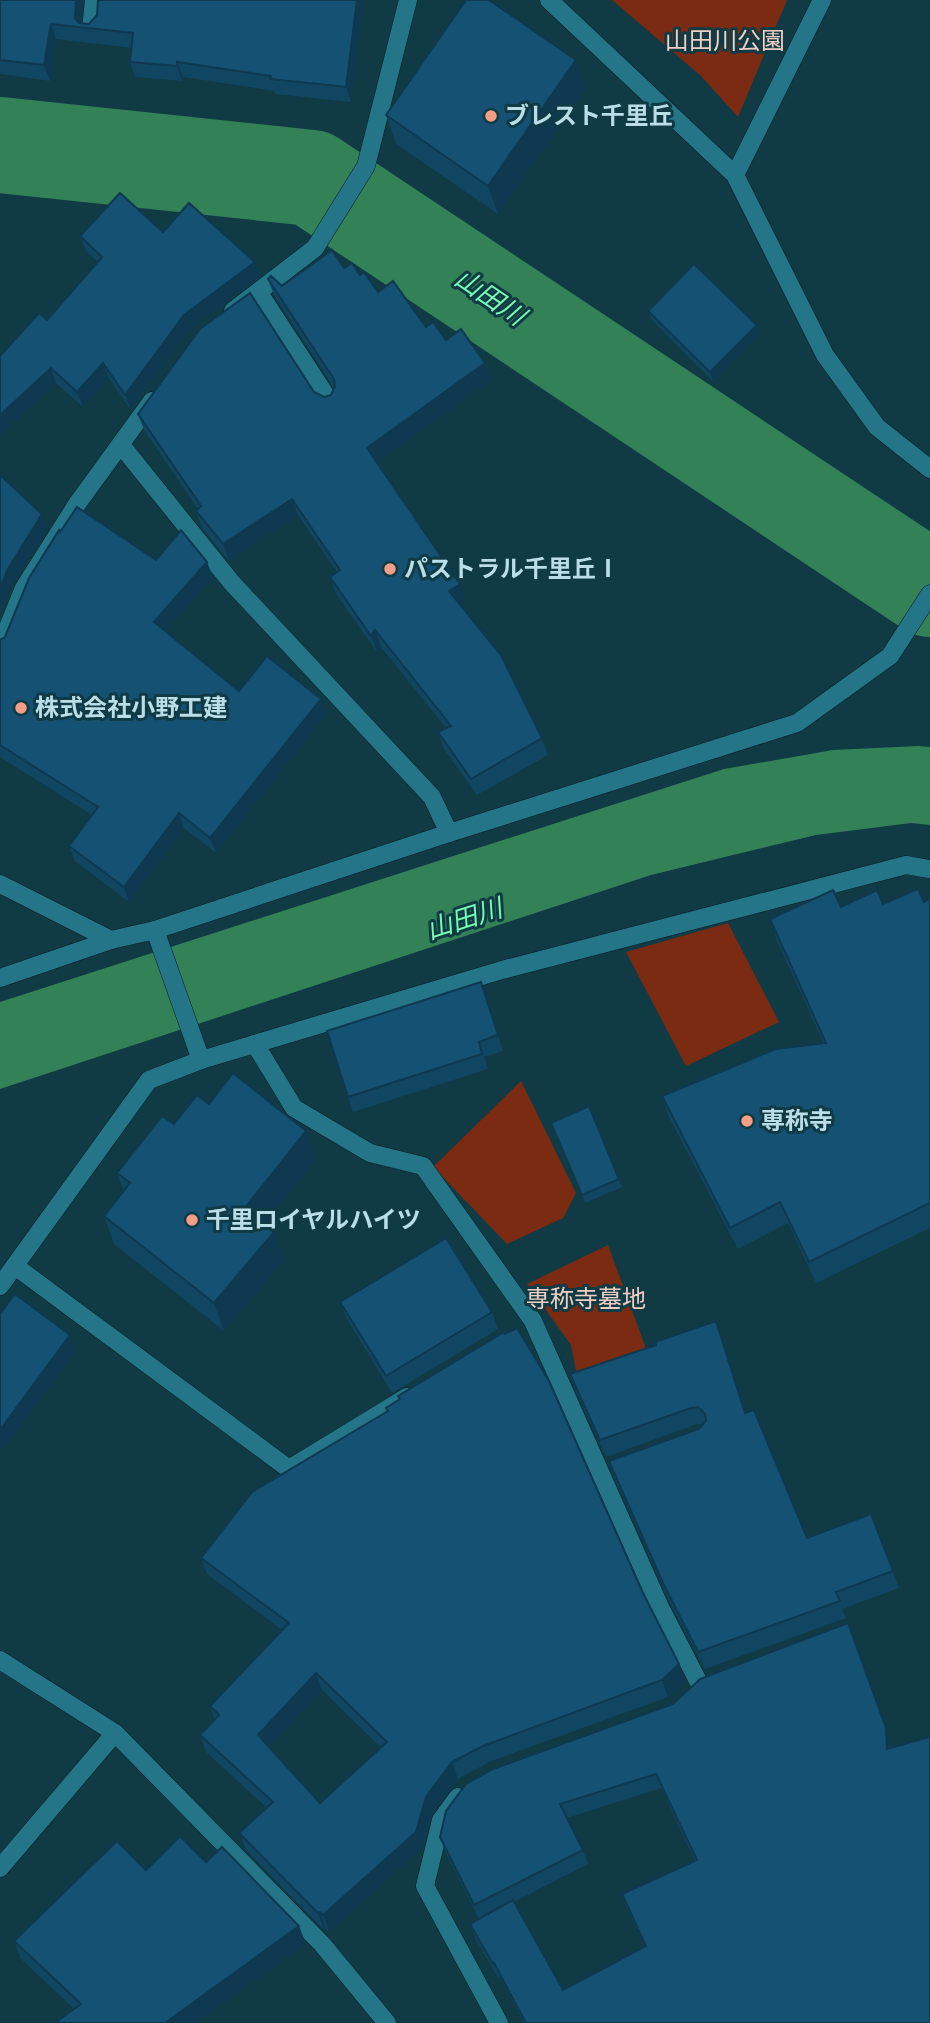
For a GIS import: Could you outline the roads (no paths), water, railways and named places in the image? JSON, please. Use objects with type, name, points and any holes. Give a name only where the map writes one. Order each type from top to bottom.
[{"type":"street","points":[[91,29],[94,0]]},
{"type":"street","points":[[218,322],[315,248],[366,166],[408,0]]},
{"type":"street","points":[[549,0],[735,175],[825,355],[877,427],[930,469]]},
{"type":"street","points":[[735,175],[822,0]]},
{"type":"street","points":[[259,293],[330,402]]},
{"type":"street","points":[[0,647],[24,588],[77,504],[160,391]]},
{"type":"street","points":[[121,445],[232,583],[432,797],[449,833]]},
{"type":"street","points":[[0,978],[111,940],[155,930],[797,723],[890,656],[930,594]]},
{"type":"street","points":[[0,1286],[149,1080],[201,1060],[502,970],[906,865],[930,869]]},
{"type":"street","points":[[0,884],[111,940]]},
{"type":"street","points":[[155,930],[201,1060]]},
{"type":"street","points":[[255,1044],[294,1108],[370,1153],[423,1167],[527,1324],[607,1469],[660,1605],[705,1681],[682,1699]]},
{"type":"street","points":[[15,1266],[289,1469],[417,1391]]},
{"type":"street","points":[[0,1660],[115,1733],[322,1944],[387,2023]]},
{"type":"street","points":[[0,1868],[115,1733]]},
{"type":"street","points":[[474,1784],[464,1789],[441,1820],[425,1886],[499,2023]]},
{"type":"water","points":[[930,747],[930,825],[911,823],[816,835],[651,875],[0,1089],[0,1002],[724,769],[833,750]]},
{"type":"waterway","name":"山田川","points":[[0,145],[312,178],[930,589]]},
{"type":"place","name":"ブレスト千里丘","points":[[491,116]]},
{"type":"place","name":"パストラル千里丘Ⅰ","points":[[390,569]]},
{"type":"place","name":"株式会社小野工建","points":[[21,708]]},
{"type":"place","name":"専称寺","points":[[747,1121]]},
{"type":"place","name":"千里ロイヤルハイツ","points":[[192,1220]]},
{"type":"park label","name":"山田川公園","points":[[725,41]]},
{"type":"park label","name":"専称寺墓地","points":[[586,1299]]}]
